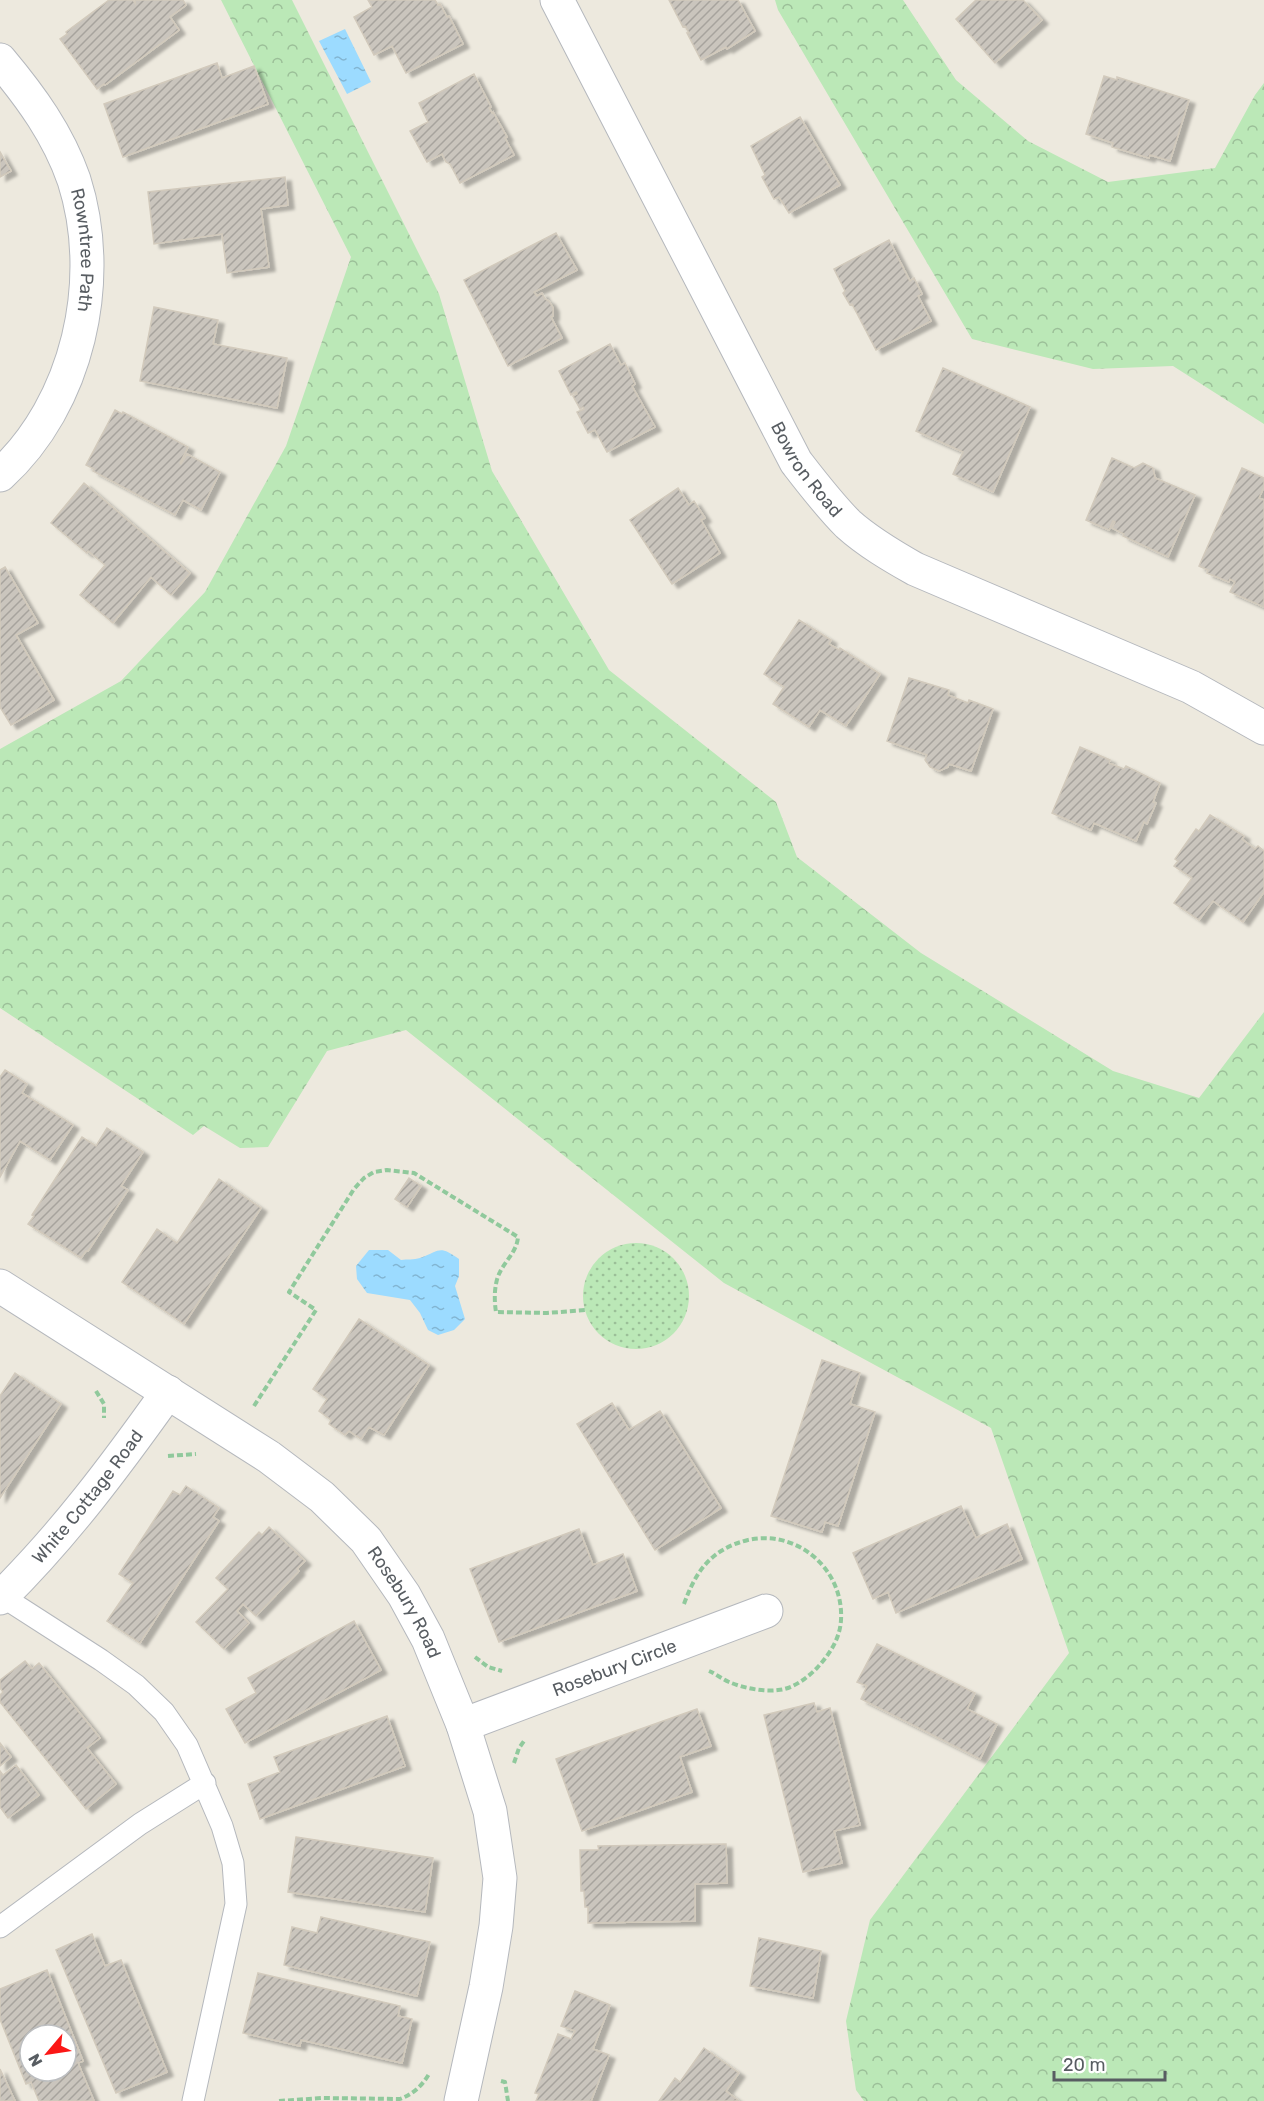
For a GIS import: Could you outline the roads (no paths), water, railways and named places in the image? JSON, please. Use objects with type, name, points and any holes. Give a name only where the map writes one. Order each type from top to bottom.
[{"type":"street","name":"Bowron Road","points":[[557,0],[796,462],[843,518],[881,549],[915,569],[1191,687],[1264,728]]},
{"type":"street","name":"Rowntree Path","points":[[0,60],[30,96],[52,130],[74,180],[85,232],[87,276],[82,316],[71,364],[57,398],[34,436],[0,476]]},
{"type":"street","name":"Rosebury Road","points":[[0,1286],[269,1457],[322,1497],[366,1540],[404,1594],[428,1639],[463,1725],[490,1810],[500,1878],[495,1936],[464,2089]]},
{"type":"street","name":"White Cottage Road","points":[[1,1596],[72,1522],[112,1471],[168,1392]]},
{"type":"street","name":"Rosebury Circle","points":[[463,1725],[766,1611]]},
{"type":"lane","points":[[1,1596],[101,1660],[136,1685],[164,1712],[187,1745],[222,1826],[233,1863],[236,1904],[193,2101]]},
{"type":"lane","points":[[0,1927],[140,1824],[205,1783]]},
{"type":"water","points":[[345,29],[371,82],[347,94],[319,41]]},
{"type":"water","points":[[369,1250],[388,1250],[401,1260],[418,1259],[443,1250],[459,1259],[459,1276],[455,1286],[465,1319],[454,1330],[438,1335],[428,1330],[420,1313],[410,1300],[367,1293],[357,1279],[356,1266]]}]
